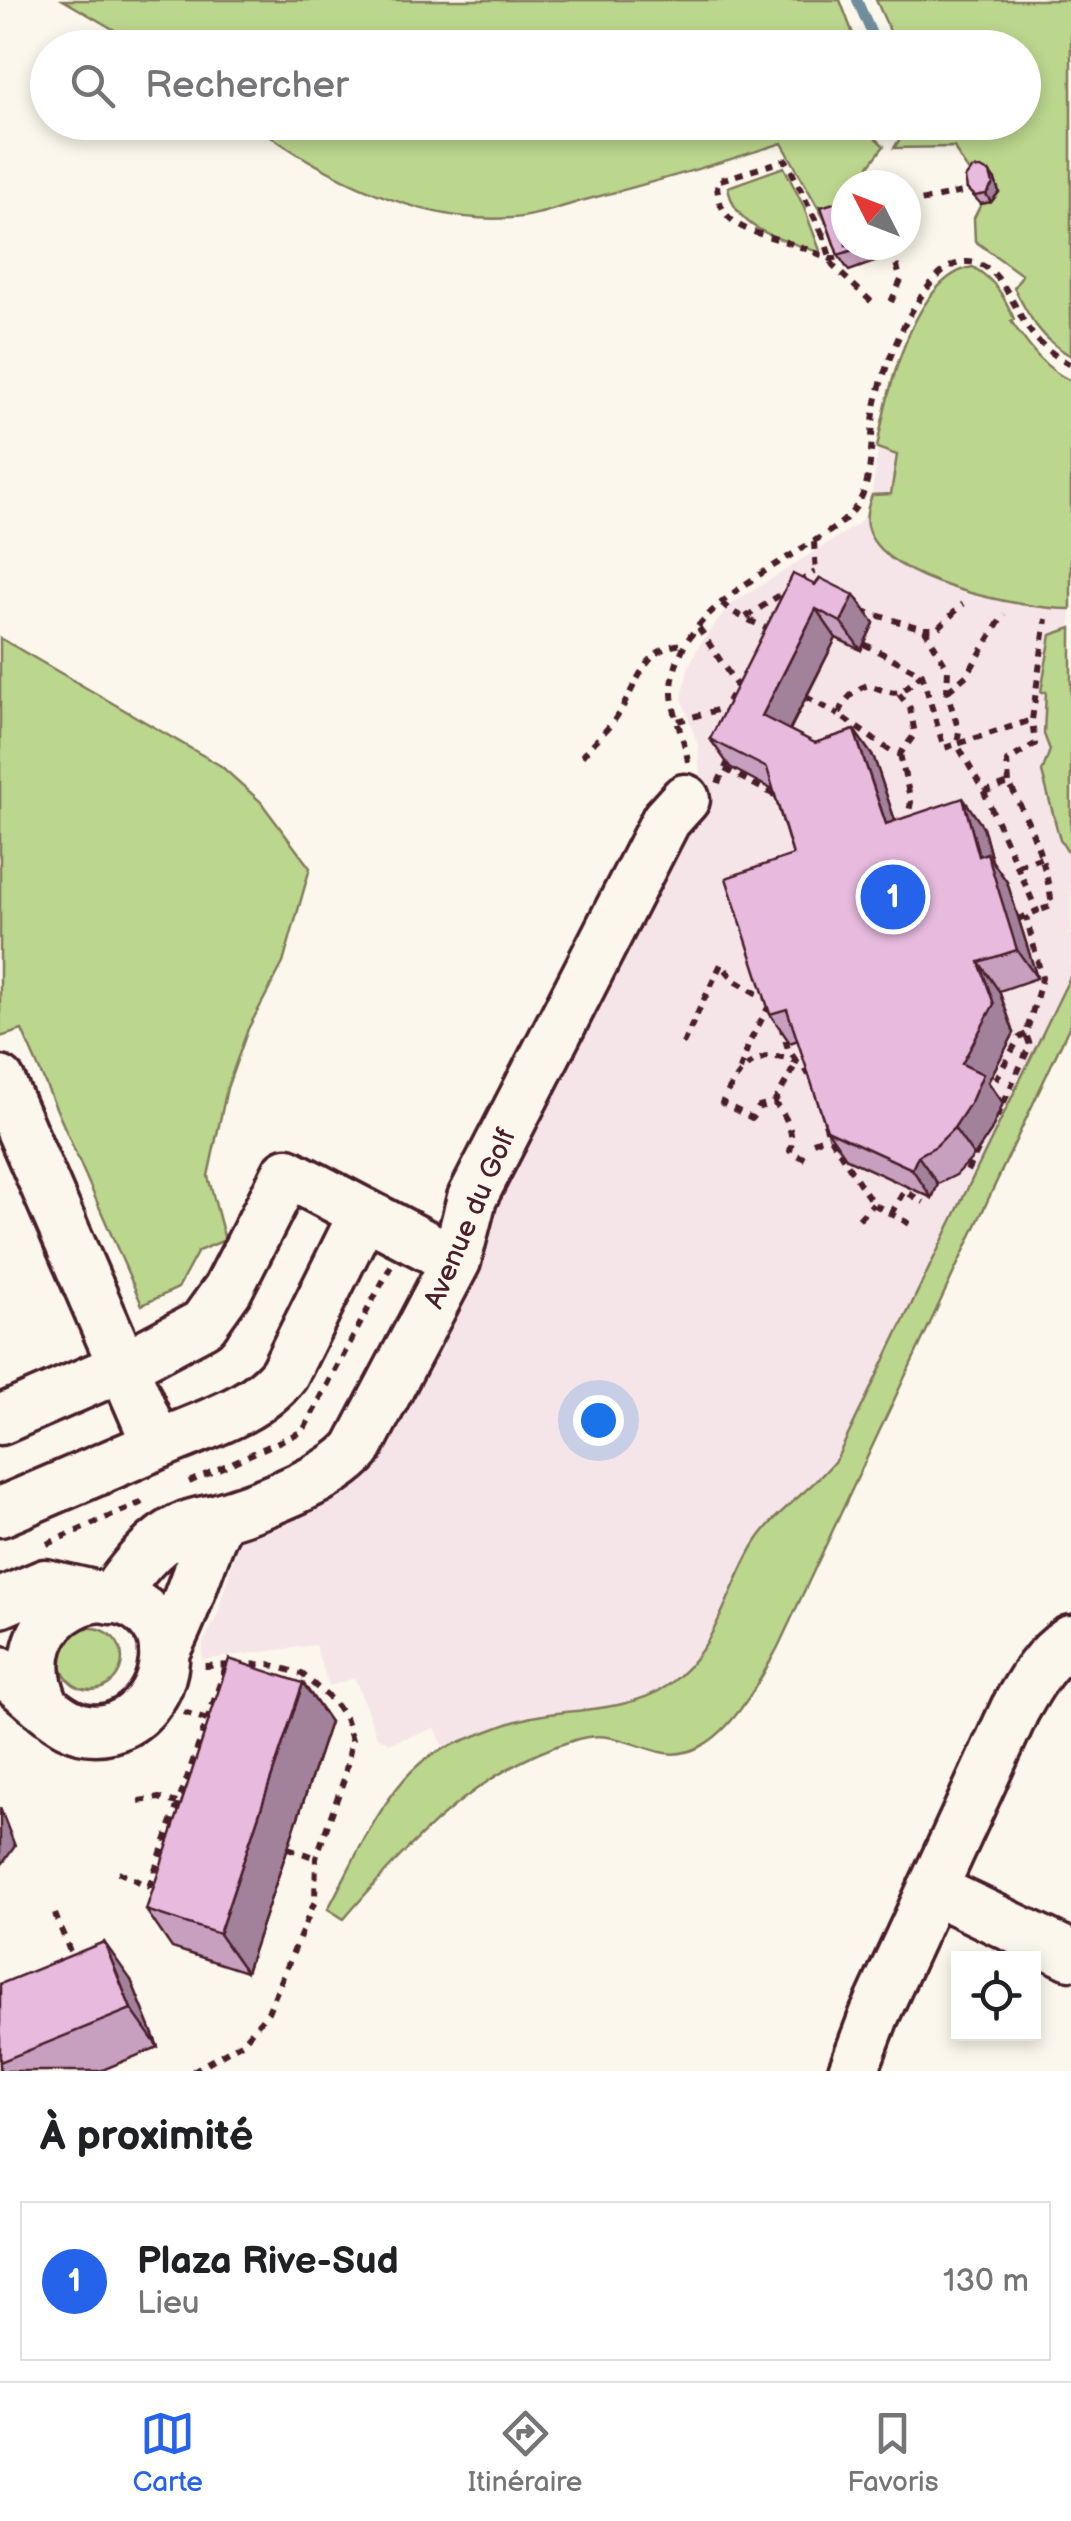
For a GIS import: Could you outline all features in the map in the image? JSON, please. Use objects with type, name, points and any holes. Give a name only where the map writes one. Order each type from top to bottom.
[{"type":"street","name":"Avenue du Golf","points":[[111,1599],[136,1564],[178,1530],[307,1484],[338,1469],[357,1449],[456,1261],[472,1198],[666,820],[705,780]]},
{"type":"street","points":[[0,1081],[157,1445]]},
{"type":"street","points":[[0,1420],[122,1367],[204,1324],[228,1289],[287,1173],[456,1261]]},
{"type":"street","points":[[0,1512],[255,1402],[276,1385],[364,1213]]},
{"type":"street","points":[[0,1671],[68,1724],[82,1729],[118,1726],[134,1716],[179,1659],[180,1624],[202,1553],[220,1518]]},
{"type":"street","points":[[0,1603],[45,1584],[132,1605],[146,1614],[179,1659]]},
{"type":"street","points":[[46,1706],[37,1688],[33,1662],[44,1630],[58,1612],[79,1602],[111,1599]]},
{"type":"street","points":[[853,2071],[932,1889],[1030,1684],[1055,1650],[1071,1640]]},
{"type":"street","points":[[932,1889],[1071,1955]]},
{"type":"path","points":[[831,260],[743,229],[717,201],[718,181],[786,160],[822,235],[831,260],[833,266],[875,305]]},
{"type":"path","points":[[921,201],[972,190]]},
{"type":"path","points":[[822,235],[831,218]]},
{"type":"path","points":[[891,302],[901,280],[895,260]]},
{"type":"path","points":[[788,802],[705,780],[688,759],[672,690],[676,667],[687,644],[722,603],[844,520],[860,502],[880,386],[926,287],[947,268],[972,262],[986,267],[997,276],[1032,334],[1046,349],[1071,365]]},
{"type":"path","points":[[814,541],[815,572],[825,588]]},
{"type":"path","points":[[746,616],[815,572]]},
{"type":"path","points":[[722,603],[734,615],[746,616],[786,640]]},
{"type":"path","points":[[845,605],[924,629],[936,629],[963,604]]},
{"type":"path","points":[[947,692],[967,675],[1004,614]]},
{"type":"path","points":[[991,1130],[1030,1044],[1026,1034],[1042,978],[1022,918],[1052,906],[1043,857],[1009,783],[1007,761],[1035,744],[1032,720],[1046,619]]},
{"type":"path","points":[[699,628],[737,686]]},
{"type":"path","points":[[924,629],[948,670],[947,692],[959,732],[956,744],[984,792],[1038,912]]},
{"type":"path","points":[[582,756],[619,714],[648,661],[667,647],[687,644]]},
{"type":"path","points":[[864,644],[922,674],[944,748],[1032,720]]},
{"type":"path","points":[[839,715],[859,688],[869,685],[889,696],[898,694],[922,674]]},
{"type":"path","points":[[737,686],[750,685]]},
{"type":"path","points":[[678,721],[724,708],[737,686]]},
{"type":"path","points":[[898,694],[910,708],[915,734],[900,754],[911,802],[907,820],[912,835]]},
{"type":"path","points":[[806,698],[900,754]]},
{"type":"path","points":[[724,708],[731,718]]},
{"type":"path","points":[[705,780],[728,762],[722,757],[730,743]]},
{"type":"path","points":[[984,792],[1009,783]]},
{"type":"path","points":[[896,824],[907,820]]},
{"type":"path","points":[[1018,866],[1043,857]]},
{"type":"path","points":[[683,1044],[722,964],[735,980],[774,1000],[788,1049],[812,1081]]},
{"type":"path","points":[[774,1000],[722,1103],[752,1118],[759,1107],[774,1103],[797,1062]]},
{"type":"path","points":[[987,1095],[1019,1038],[1026,1034]]},
{"type":"path","points":[[740,1071],[761,1057],[778,1056],[797,1062]]},
{"type":"path","points":[[774,1103],[784,1114],[792,1140],[790,1151],[805,1158]]},
{"type":"path","points":[[820,1109],[829,1136],[874,1204],[912,1225]]},
{"type":"path","points":[[813,1142],[829,1136]]},
{"type":"path","points":[[967,1171],[982,1144]]},
{"type":"path","points":[[891,1214],[904,1191],[924,1202]]},
{"type":"path","points":[[859,1219],[874,1204]]},
{"type":"path","points":[[179,1659],[226,1666],[270,1664],[302,1674],[334,1702],[345,1718],[352,1740],[350,1758],[316,1858],[315,1901],[268,2012],[242,2044],[194,2071]]},
{"type":"path","points":[[149,1887],[226,1666]]},
{"type":"path","points":[[180,1710],[219,1724]]},
{"type":"path","points":[[140,1800],[159,1798],[190,1807]]},
{"type":"path","points":[[288,1848],[316,1858]]},
{"type":"path","points":[[118,1872],[162,1891]]},
{"type":"path","points":[[55,1914],[74,1960]]},
{"type":"path","points":[[59,1967],[90,1954]]},
{"type":"shaded area","points":[[973,267],[1003,294],[1014,319],[1011,321],[1033,353],[1055,373],[1071,381],[1071,975],[837,1458],[821,1480],[774,1520],[754,1545],[716,1628],[687,1672],[661,1690],[615,1706],[525,1717],[444,1748],[435,1728],[390,1743],[377,1737],[355,1678],[329,1686],[315,1645],[202,1660],[203,1643],[217,1616],[243,1526],[330,1499],[347,1488],[487,1219],[701,787],[698,746],[682,699],[688,668],[700,644],[730,605],[858,524],[866,513],[884,407],[901,355],[937,285],[957,269]]},
{"type":"green space","points":[[63,0],[840,0],[851,30],[115,30]]},
{"type":"green space","points":[[876,0],[1071,0],[1071,356],[1044,335],[1025,309],[1014,288],[1022,275],[975,241],[974,218],[981,204],[991,202],[954,147],[894,148],[899,140],[1041,140],[1041,30],[889,30]]},
{"type":"green space","points":[[277,140],[878,140],[884,146],[866,170],[831,170],[831,219],[826,222],[782,143],[511,218],[477,218],[408,205],[309,161]]},
{"type":"green space","points":[[784,167],[821,253],[763,232],[740,214],[732,202],[728,187]]},
{"type":"green space","points":[[973,267],[998,289],[1014,319],[1011,321],[1037,355],[1071,381],[1071,609],[989,598],[924,577],[897,563],[877,546],[867,526],[872,495],[891,494],[897,455],[877,448],[887,399],[906,342],[934,292],[952,275]]},
{"type":"green space","points":[[1071,628],[1071,857],[1060,840],[1042,772],[1050,750],[1044,734],[1046,692],[1041,692],[1051,635]]},
{"type":"green space","points":[[0,638],[221,766],[260,801],[310,868],[283,963],[248,1029],[227,1088],[208,1176],[225,1240],[198,1251],[178,1288],[142,1305],[22,1030],[0,1037]]},
{"type":"green space","points":[[1071,975],[1071,1023],[778,1647],[732,1720],[699,1747],[681,1753],[660,1752],[600,1736],[542,1752],[509,1768],[448,1811],[344,1919],[328,1909],[378,1815],[423,1761],[456,1743],[524,1719],[640,1699],[667,1686],[697,1657],[754,1545],[837,1458]]},
{"type":"green space","points":[[91,1628],[113,1637],[122,1659],[113,1681],[91,1690],[69,1681],[60,1659],[69,1637]]},
{"type":"building","points":[[972,169],[990,173],[993,184],[986,194],[975,196],[967,189],[965,178]]},
{"type":"building","points":[[831,204],[831,235],[821,207]]},
{"type":"building","points":[[793,574],[815,585],[820,578],[854,595],[841,622],[816,609],[762,716],[815,743],[854,730],[886,824],[963,798],[979,856],[987,853],[1017,950],[979,962],[994,1004],[962,1064],[983,1074],[954,1128],[936,1146],[918,1156],[912,1169],[827,1130],[787,1009],[770,1014],[726,878],[793,855],[767,768],[710,739]]},
{"type":"building","points":[[229,1659],[303,1683],[219,1934],[146,1910]]},
{"type":"building","points":[[104,1942],[131,2009],[0,2062],[0,1984]]},
{"type":"waterway","points":[[857,0],[870,30]]},
{"type":"place","name":"Plaza Rive-Sud","points":[[893,897]]}]
